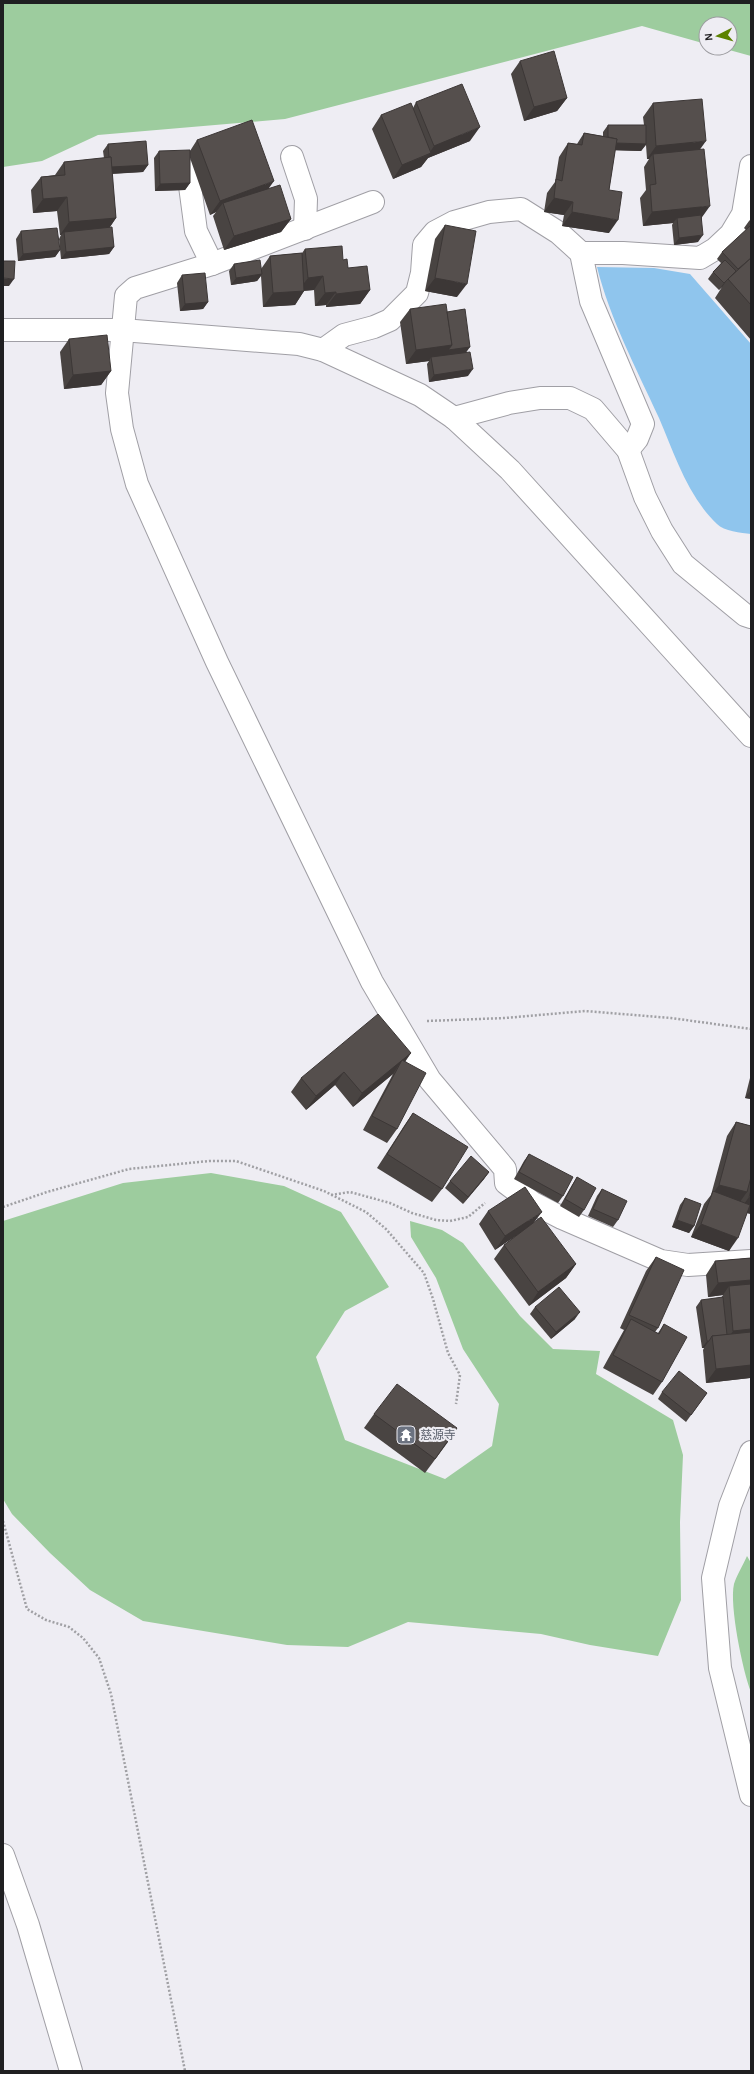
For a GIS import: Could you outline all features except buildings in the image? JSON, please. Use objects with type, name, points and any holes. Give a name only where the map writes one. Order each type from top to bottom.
[{"type":"street","points":[[292,157],[306,199],[305,229]]},
{"type":"street","points":[[581,254],[623,254],[700,258],[715,249],[731,234],[743,214],[751,166]]},
{"type":"street","points":[[188,171],[196,231],[212,264]]},
{"type":"street","points":[[373,202],[212,264],[135,288],[126,296],[117,393],[122,430],[137,484],[220,669],[372,982],[430,1080],[505,1169],[506,1183],[533,1203],[556,1215],[661,1262],[688,1265],[751,1261]]},
{"type":"street","points":[[323,350],[344,335],[374,327],[390,320],[417,293],[422,273],[424,245],[435,232],[454,222],[489,212],[521,209],[559,233],[581,254],[590,301],[643,424],[637,439],[628,450]]},
{"type":"street","points":[[3,330],[122,330],[299,344],[323,350],[420,395],[454,418],[510,470],[751,736]]},
{"type":"street","points":[[454,418],[509,403],[540,398],[570,398],[593,409],[628,450],[645,497],[662,531],[683,564],[745,615],[751,617]]},
{"type":"street","points":[[751,1452],[730,1506],[714,1578],[720,1668],[751,1796]]},
{"type":"street","points":[[3,1856],[28,1925],[71,2071]]},
{"type":"path","points":[[392,1016],[419,1021],[505,1018],[585,1011],[671,1018],[751,1029]]},
{"type":"path","points":[[3,1207],[47,1192],[130,1169],[209,1161],[236,1161],[295,1180],[330,1195],[366,1212],[386,1229],[424,1273],[448,1353],[460,1375],[456,1404]]},
{"type":"path","points":[[330,1195],[350,1192],[390,1203],[424,1217],[450,1221],[468,1217],[506,1183]]},
{"type":"path","points":[[3,1521],[27,1609],[46,1620],[69,1627],[84,1638],[98,1658],[111,1694],[185,2071]]},
{"type":"green space","points":[[3,3],[751,3],[751,56],[738,52],[738,16],[698,16],[698,42],[642,26],[285,119],[98,135],[42,161],[3,167]]},
{"type":"green space","points":[[211,1173],[284,1186],[341,1212],[389,1287],[345,1311],[316,1357],[345,1440],[445,1479],[492,1446],[499,1404],[463,1349],[436,1278],[411,1237],[410,1221],[442,1230],[463,1243],[520,1316],[553,1349],[600,1351],[596,1374],[673,1420],[683,1455],[680,1522],[681,1600],[658,1656],[590,1645],[541,1634],[408,1622],[348,1647],[287,1645],[143,1621],[90,1590],[50,1553],[12,1514],[3,1499],[3,1221],[123,1183]]},
{"type":"green space","points":[[747,1556],[751,1563],[751,1692],[744,1670],[733,1607],[734,1584]]},
{"type":"water","points":[[597,267],[654,268],[690,274],[751,344],[751,534],[733,531],[717,524],[698,501],[690,488],[676,460],[659,418],[616,324],[602,286]]},
{"type":"place","name":"慈源寺","points":[[406,1435]]}]
